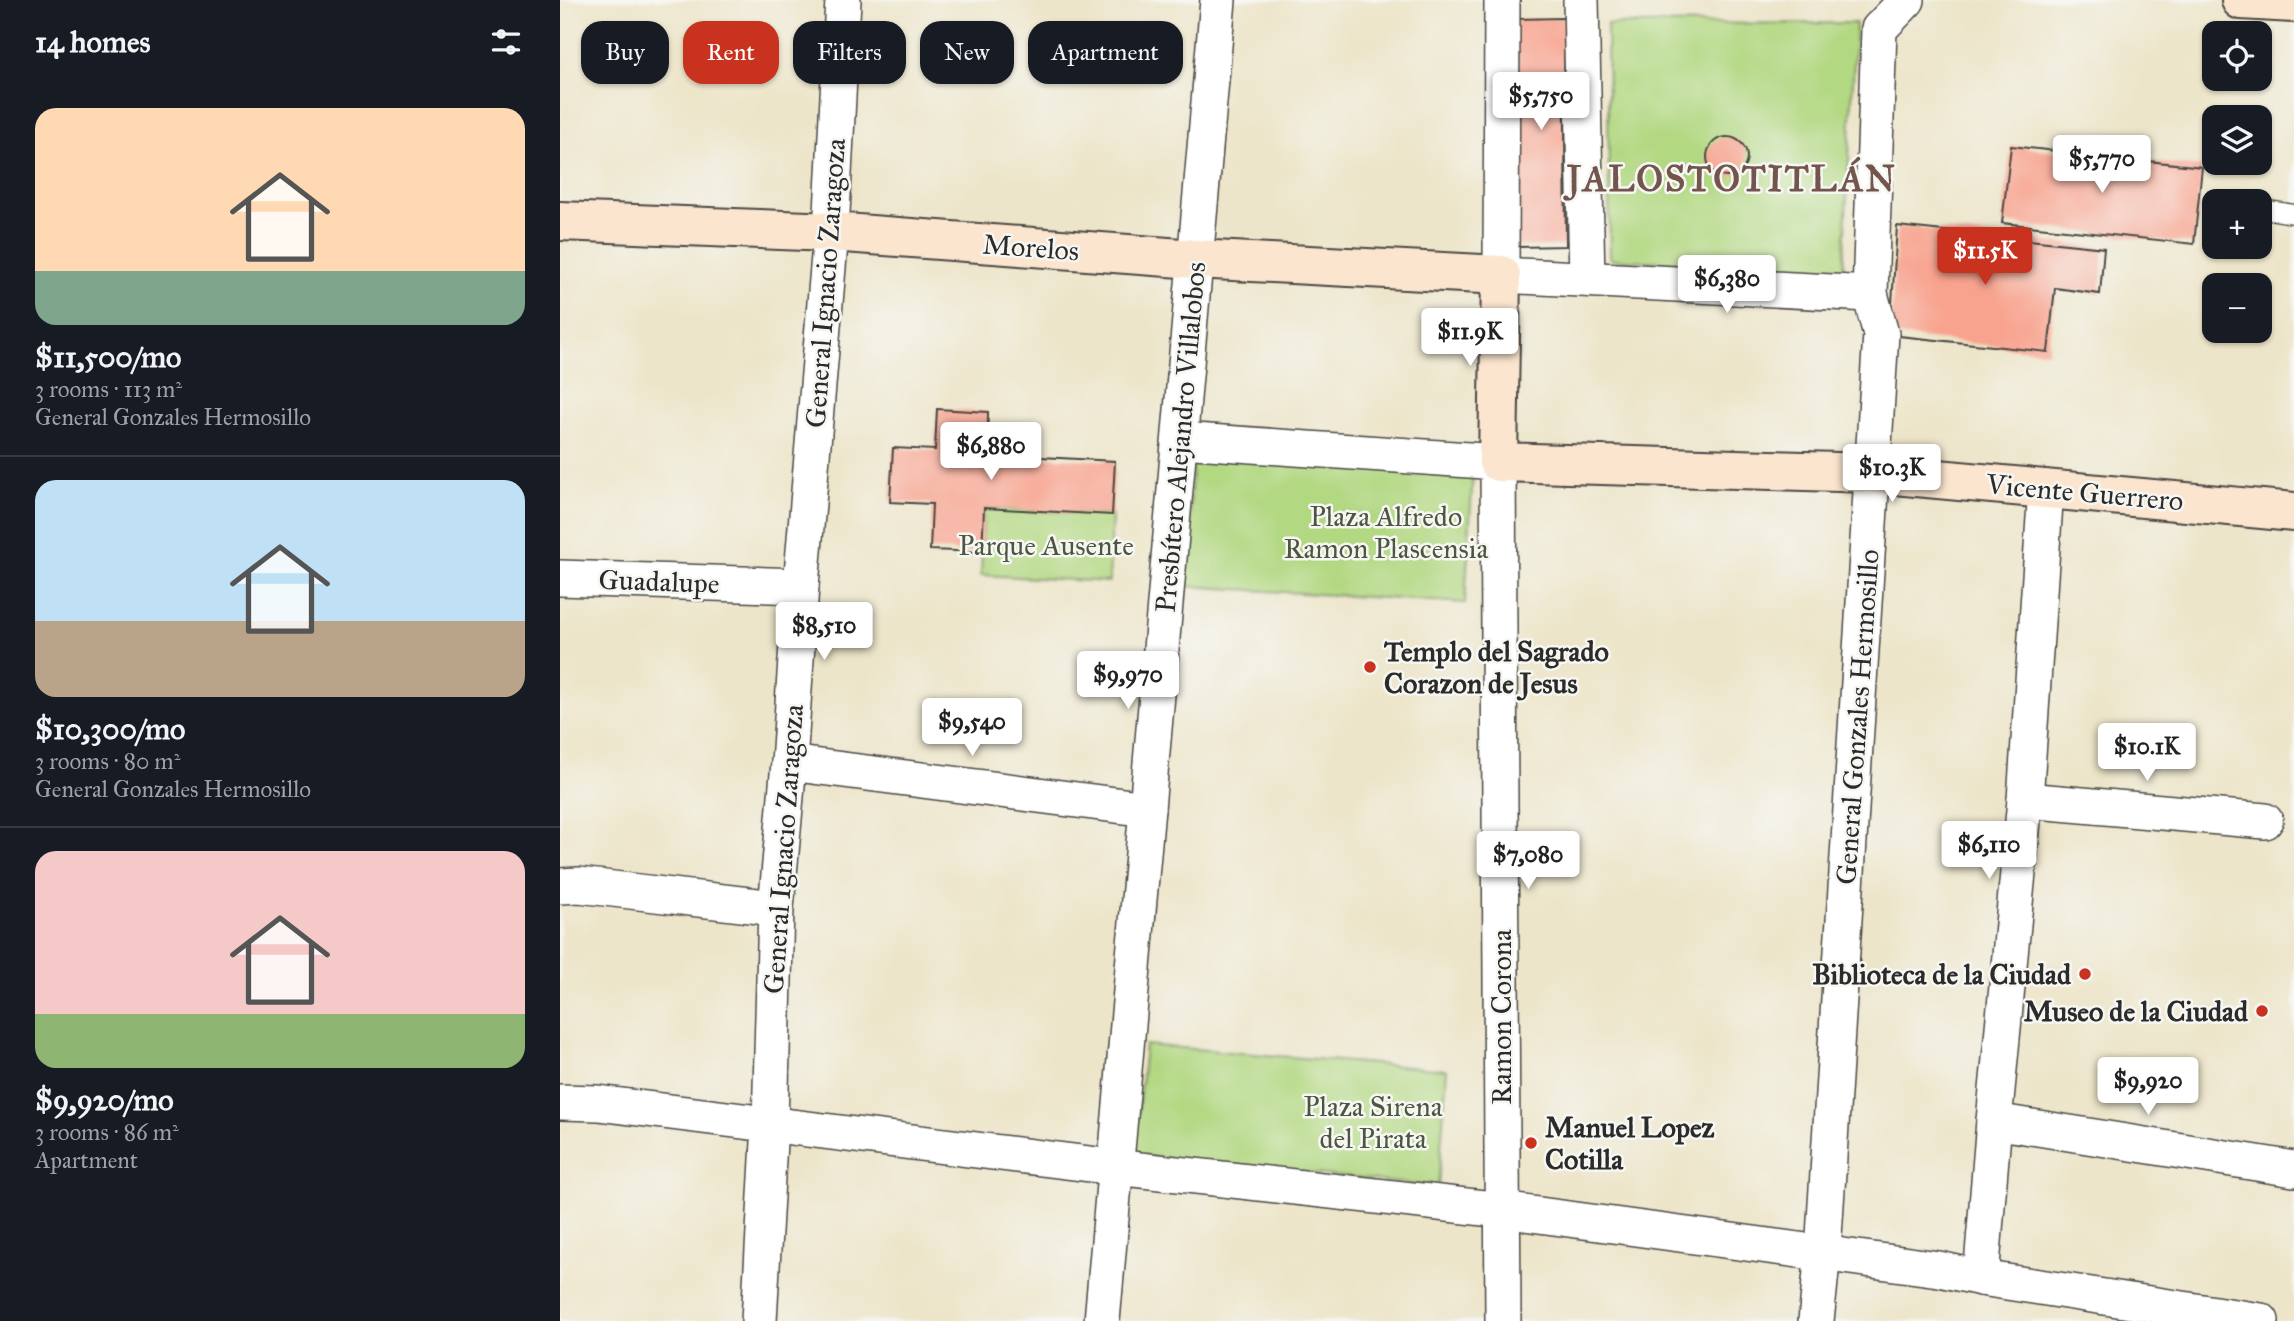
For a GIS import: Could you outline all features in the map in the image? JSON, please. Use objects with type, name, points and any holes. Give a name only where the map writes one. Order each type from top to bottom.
[{"type":"street","name":"General Ignacio Zaragoza","points":[[759,1321],[770,1125],[776,908],[831,232],[843,0]]},
{"type":"street","name":"Presbítero Alejandro Villalobos","points":[[1102,1321],[1218,0]]},
{"type":"street","name":"Ramon Corona","points":[[1502,0],[1499,462],[1503,1321]]},
{"type":"street","name":"General Gonzales Hermosillo","points":[[1816,1321],[1823,1252],[1881,334],[1870,294],[1879,29],[1907,0]]},
{"type":"street","points":[[2241,0],[2294,3]]},
{"type":"street","points":[[1582,12],[1587,279]]},
{"type":"street","name":"Morelos","points":[[560,221],[831,232],[1195,259],[1501,275]]},
{"type":"street","points":[[1501,275],[1870,294]]},
{"type":"street","points":[[1180,440],[1499,462]]},
{"type":"street","name":"Vicente Guerrero","points":[[1499,462],[1873,473],[2290,512]]},
{"type":"street","points":[[1981,1278],[2025,800],[2046,488]]},
{"type":"street","name":"Guadalupe","points":[[560,578],[801,586]]},
{"type":"street","points":[[789,763],[1147,809]]},
{"type":"street","points":[[2025,800],[2265,821]]},
{"type":"street","points":[[560,886],[579,885],[776,908]]},
{"type":"street","points":[[560,1102],[598,1104],[1114,1167],[1502,1210],[1940,1269],[1981,1278],[2262,1321]]},
{"type":"street","points":[[1994,1121],[2294,1169]]},
{"type":"lane","points":[[2272,211],[2294,214]]},
{"type":"green space","points":[[1856,23],[1843,272],[1610,259],[1607,24]]},
{"type":"green space","name":"Plaza Alfredo Ramon Plascensia","points":[[1193,456],[1473,472],[1465,603],[1186,586]]},
{"type":"green space","name":"Parque Ausente","points":[[984,508],[1112,515],[1109,582],[981,575]]},
{"type":"green space","name":"Plaza Sirena del Pirata","points":[[1145,1045],[1447,1070],[1438,1187],[1134,1155]]},
{"type":"building","points":[[1564,18],[1566,246],[1517,247],[1515,19]]},
{"type":"building","points":[[1727,137],[1735,138],[1741,143],[1746,149],[1746,165],[1741,171],[1735,176],[1727,177],[1719,176],[1713,171],[1708,165],[1707,157],[1708,149],[1713,143],[1719,138]]},
{"type":"building","points":[[2011,146],[2202,167],[2194,244],[2002,223]]},
{"type":"building","points":[[1897,226],[2104,248],[2100,294],[2055,288],[2048,352],[1890,335]]},
{"type":"building","points":[[937,409],[988,412],[987,454],[1115,461],[1112,515],[984,508],[982,552],[930,550],[932,504],[890,502],[893,448],[935,450]]},
{"type":"place","name":"Templo del Sagrado Corazon de Jesus","points":[[1370,667]]},
{"type":"place","name":"Biblioteca de la Ciudad","points":[[2085,974]]},
{"type":"place","name":"Museo de la Ciudad","points":[[2262,1011]]},
{"type":"place","name":"Manuel Lopez Cotilla","points":[[1531,1143]]},
{"type":"district","name":"JALOSTOTITLÁN","points":[[1732,179]]}]
